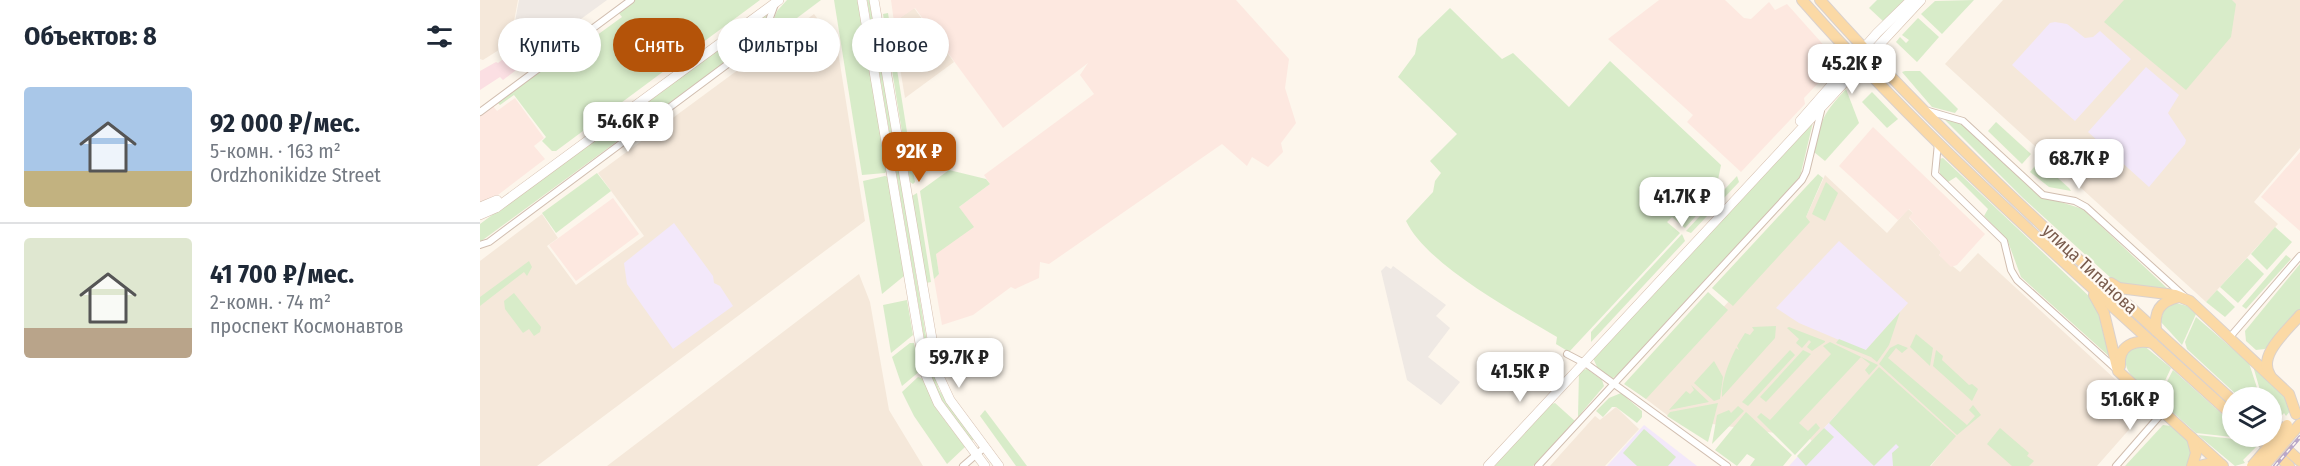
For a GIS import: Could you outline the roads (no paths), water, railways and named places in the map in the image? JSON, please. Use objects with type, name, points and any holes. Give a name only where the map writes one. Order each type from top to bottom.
[{"type":"main road","name":"улица Типанова","points":[[1802,0],[1858,62],[1938,142],[2079,277],[2222,406]]},
{"type":"main road","name":"улица Типанова","points":[[1821,0],[1867,51],[2003,188],[2222,391]]},
{"type":"main road","points":[[2089,266],[2096,268],[2119,288],[2185,297],[2243,349],[2293,399],[2295,420],[2264,466]]},
{"type":"main road","points":[[2079,277],[2082,284],[2097,299],[2104,313],[2121,373],[2222,465]]},
{"type":"main road","points":[[2156,331],[2156,315],[2159,308],[2165,301],[2185,297]]},
{"type":"main road","points":[[2274,380],[2266,366],[2273,348],[2300,315]]},
{"type":"main road","points":[[2121,373],[2120,358],[2125,347],[2136,341],[2153,343]]},
{"type":"main road","points":[[2243,349],[2259,354],[2273,348]]},
{"type":"main road","points":[[2252,466],[2295,420]]},
{"type":"main road","points":[[2192,438],[2196,453],[2192,466]]},
{"type":"main road","points":[[2271,447],[2288,460],[2300,461]]},
{"type":"main road","points":[[2279,447],[2288,460]]},
{"type":"main road","points":[[2199,466],[2211,463],[2222,465]]},
{"type":"street","points":[[480,112],[631,0]]},
{"type":"street","points":[[862,0],[925,373],[938,403],[985,466]]},
{"type":"street","points":[[874,0],[937,370],[950,400],[999,466]]},
{"type":"street","points":[[1480,466],[1822,107],[1911,0]]},
{"type":"street","points":[[1867,51],[1921,0]]},
{"type":"street","points":[[480,207],[502,197],[774,1]]},
{"type":"street","points":[[480,220],[774,1]]},
{"type":"street","points":[[480,245],[489,242],[753,46],[764,34],[774,1]]},
{"type":"street","points":[[1488,466],[1581,361],[1858,62]]},
{"type":"street","points":[[1538,466],[1804,177],[1822,107]]},
{"type":"street","name":"улица Типанова","points":[[1925,110],[1958,118],[2039,192],[2086,207],[2185,297]]},
{"type":"street","points":[[1938,142],[1935,174],[2004,241],[2011,270],[2017,280],[2121,373]]},
{"type":"street","points":[[480,215],[496,208]]},
{"type":"street","points":[[2230,337],[2300,256]]},
{"type":"street","points":[[1567,354],[1581,361],[1727,466]]},
{"type":"street","points":[[2116,466],[2163,412]]},
{"type":"street","points":[[963,466],[985,447]]},
{"type":"railway","points":[[2275,466],[2300,437]]}]
